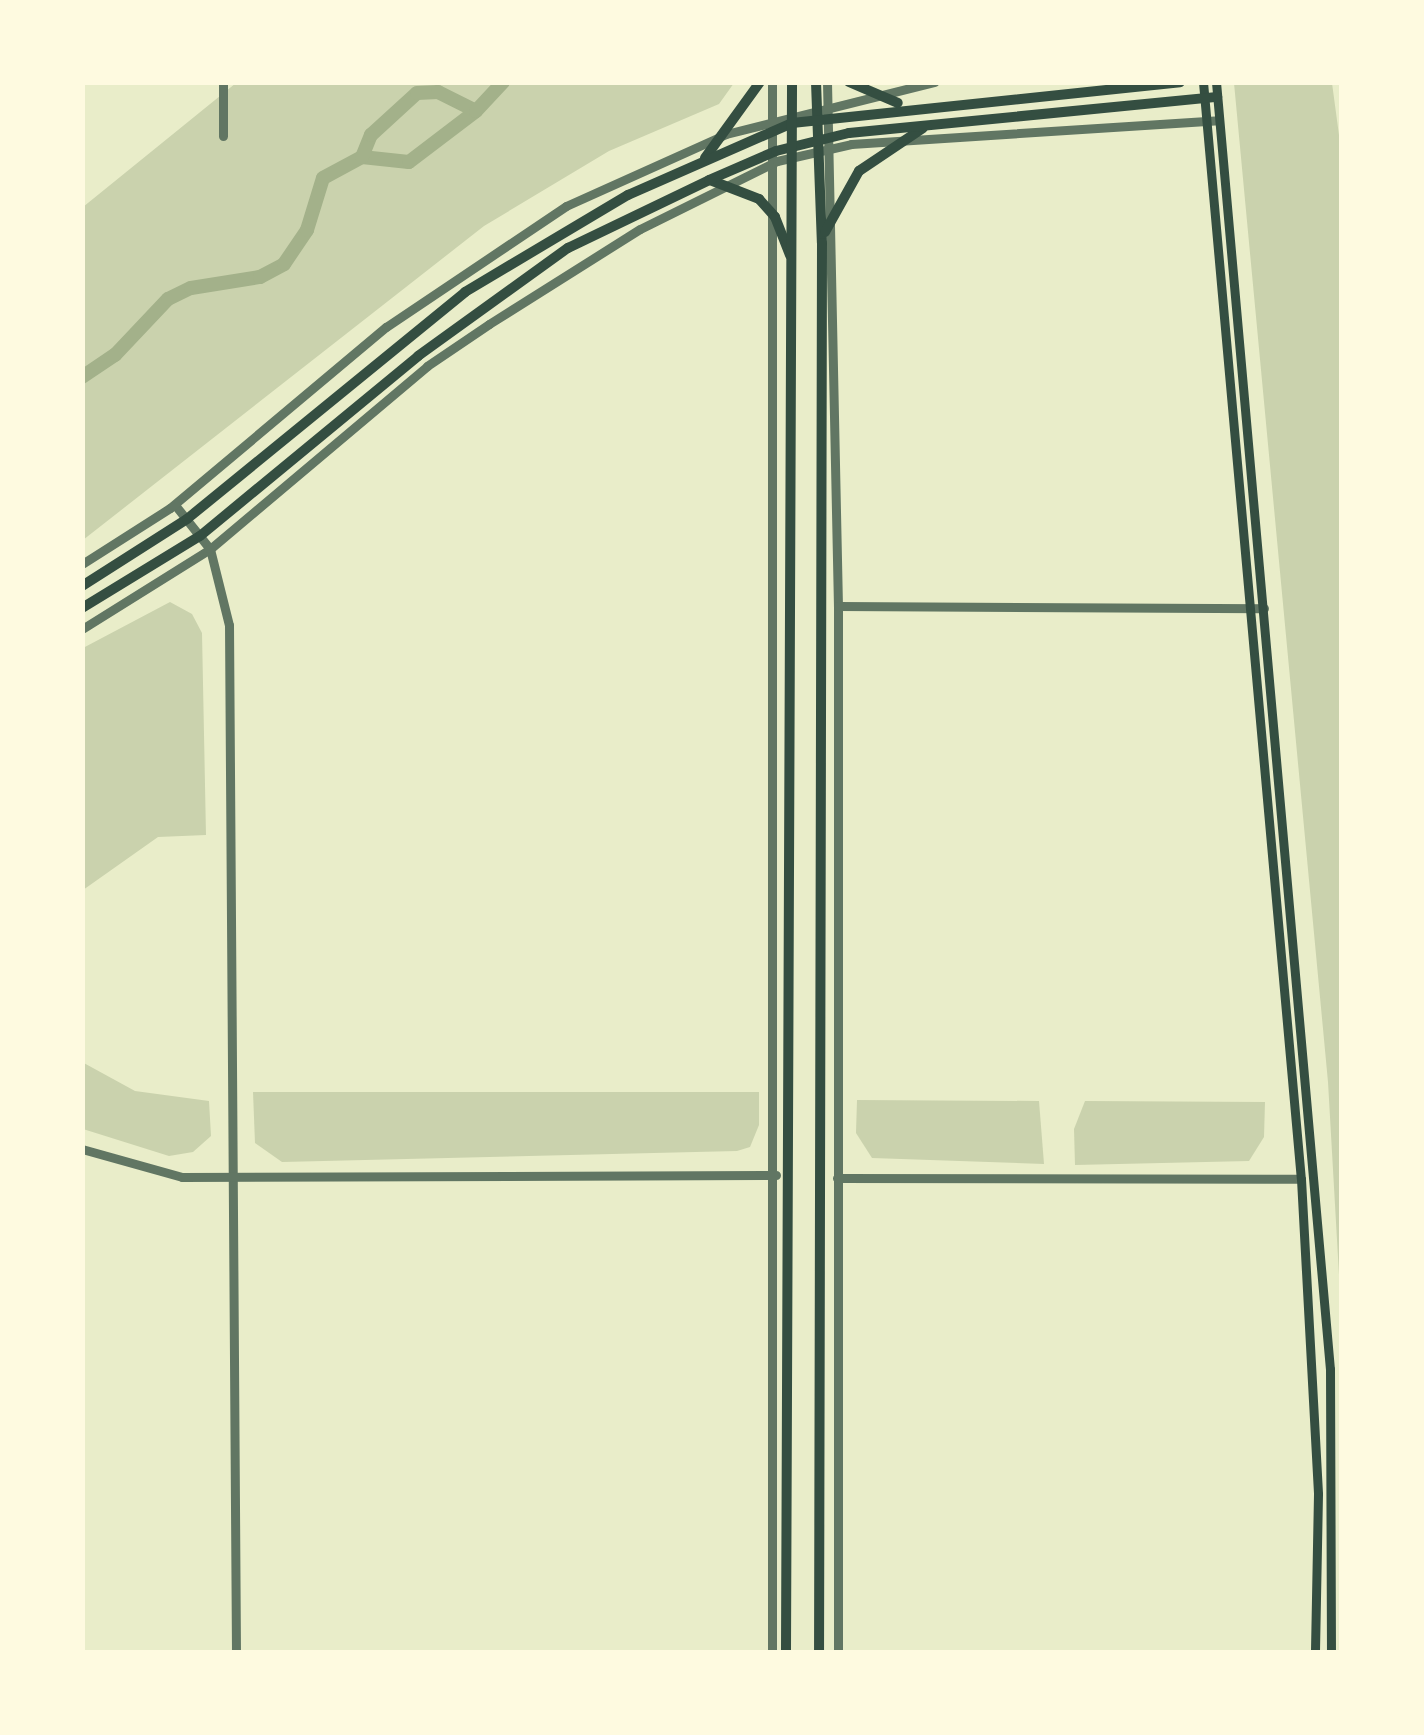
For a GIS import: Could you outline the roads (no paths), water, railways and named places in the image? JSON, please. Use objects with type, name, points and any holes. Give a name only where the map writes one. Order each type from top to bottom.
[{"type":"main road","points":[[700,162],[726,134],[760,82]]},
{"type":"main road","points":[[786,1652],[792,82]]},
{"type":"main road","points":[[816,82],[823,143],[819,1652]]},
{"type":"main road","points":[[849,82],[871,96],[924,105]]},
{"type":"main road","points":[[82,586],[187,518],[465,292],[575,224],[775,124],[822,115],[1180,82]]},
{"type":"main road","points":[[1203,82],[1218,120],[1330,1369],[1331,1652]]},
{"type":"main road","points":[[1216,82],[1206,121],[1301,1179],[1318,1494],[1315,1652]]},
{"type":"main road","points":[[82,608],[200,536],[495,299],[568,248],[710,180],[823,143],[934,123],[1211,98]]},
{"type":"main road","points":[[822,243],[829,216],[860,171],[895,142],[934,123]]},
{"type":"main road","points":[[710,180],[731,184],[773,215],[793,264]]},
{"type":"street","points":[[223,82],[223,136]]},
{"type":"street","points":[[772,82],[776,156],[772,1652]]},
{"type":"street","points":[[827,82],[822,115],[871,96],[936,82]]},
{"type":"street","points":[[838,1652],[838,606],[829,216],[823,143],[895,142],[1218,120]]},
{"type":"street","points":[[82,564],[175,504],[456,275],[628,173],[726,134],[775,124]]},
{"type":"street","points":[[82,629],[210,549],[427,366],[576,266],[776,156]]},
{"type":"street","points":[[175,504],[210,549],[228,625],[236,1652]]},
{"type":"street","points":[[838,606],[1264,608]]},
{"type":"street","points":[[82,1149],[156,1172],[234,1178],[776,1175]]},
{"type":"street","points":[[838,1178],[1301,1179]]},
{"type":"waterway","points":[[82,377],[115,355],[168,299],[191,288],[260,277],[284,264],[307,230],[323,178],[362,157],[371,135],[417,93],[438,92],[476,111],[503,82]]},
{"type":"waterway","points":[[362,157],[409,162],[476,111]]}]
